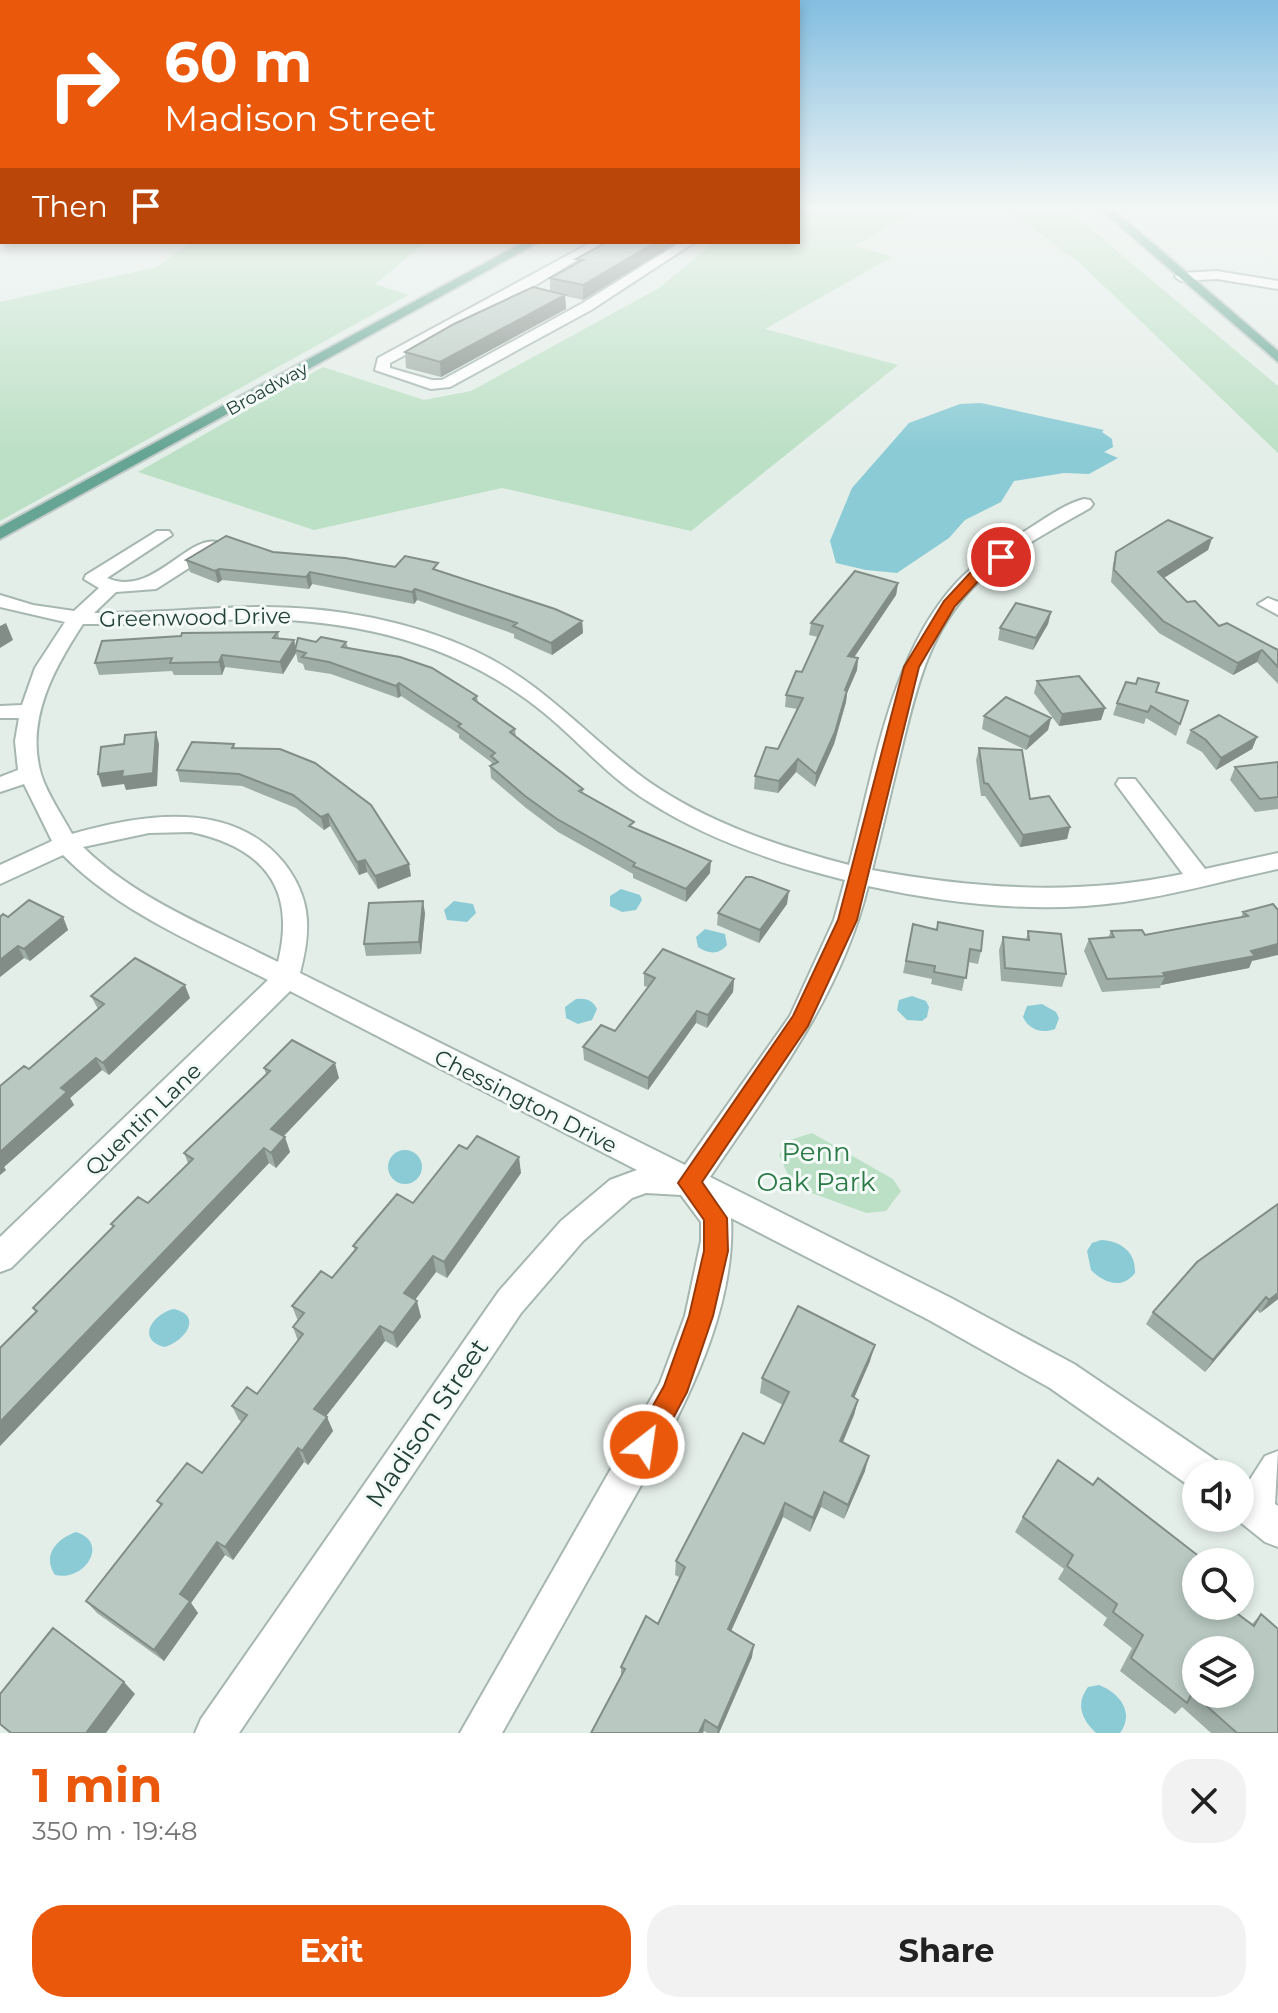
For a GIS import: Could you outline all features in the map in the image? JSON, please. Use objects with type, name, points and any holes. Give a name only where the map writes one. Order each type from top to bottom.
[{"type":"main road","name":"Broadway","points":[[0,534],[444,291]]},
{"type":"main road","points":[[1198,291],[1278,358]]},
{"type":"street","points":[[586,307],[516,291],[383,361],[382,370],[431,385],[445,384],[586,307],[612,291]]},
{"type":"street","points":[[480,1733],[674,1392],[701,1316],[717,1241],[716,1218],[689,1183],[801,1021],[847,920],[912,667],[949,604],[975,576],[1084,504]]},
{"type":"street","points":[[163,535],[93,579],[111,587],[149,585],[211,546]]},
{"type":"street","name":"Chessington Drive","points":[[111,587],[77,619],[45,668],[30,711],[26,741],[30,774],[65,843],[91,869],[135,900],[286,979],[940,1309],[1062,1376],[1184,1460]]},
{"type":"street","name":"Greenwood Drive","points":[[0,601],[77,619],[130,621],[246,613],[293,614],[338,618],[424,638],[497,669],[540,699],[616,767],[658,798],[759,846],[859,875],[973,895],[1058,898],[1138,891],[1278,861]]},
{"type":"street","points":[[0,712],[30,711]]},
{"type":"street","points":[[0,785],[30,774]]},
{"type":"street","points":[[1127,784],[1198,877]]},
{"type":"street","points":[[0,876],[65,843],[121,827],[182,823],[227,834],[261,850],[276,864],[296,913],[296,934],[286,979]]},
{"type":"street","name":"Quentin Lane","points":[[0,1258],[286,979]]},
{"type":"street","name":"Madison Street","points":[[215,1733],[510,1302],[572,1231],[621,1189],[645,1180],[689,1183]]},
{"type":"street","points":[[1257,1512],[1278,1469]]},
{"type":"green space","points":[[50,291],[396,291],[408,295],[0,521],[0,302]]},
{"type":"green space","points":[[654,291],[832,291],[765,329],[898,365],[691,531],[502,488],[314,530],[138,472],[323,367],[424,400],[471,391]]},
{"type":"green space","points":[[1109,291],[1164,291],[1278,386],[1278,453]]},
{"type":"green space","name":"Penn Oak Park","points":[[812,1133],[893,1179],[901,1191],[886,1211],[866,1213],[793,1186],[779,1155],[787,1141]]},
{"type":"water","points":[[981,403],[1104,430],[1102,432],[1112,439],[1113,447],[1104,452],[1118,458],[1089,474],[1064,473],[1014,481],[1001,502],[965,520],[949,538],[897,573],[836,563],[830,541],[852,488],[909,423],[960,404]]},
{"type":"water","points":[[621,889],[640,895],[642,900],[636,910],[622,912],[610,906],[610,896]]},
{"type":"water","points":[[454,901],[473,904],[476,913],[467,922],[447,920],[444,910]]},
{"type":"water","points":[[705,929],[725,934],[727,945],[713,952],[698,947],[696,937]]},
{"type":"water","points":[[912,996],[926,1001],[929,1007],[927,1017],[922,1021],[907,1020],[897,1010],[899,1000]]},
{"type":"water","points":[[576,999],[589,1000],[595,1006],[597,1009],[592,1020],[578,1024],[566,1018],[565,1007]]},
{"type":"water","points":[[1042,1004],[1056,1012],[1059,1018],[1055,1029],[1036,1030],[1023,1017],[1027,1006]]},
{"type":"water","points":[[405,1150],[417,1155],[422,1167],[417,1179],[405,1184],[393,1179],[388,1167],[393,1155]]},
{"type":"water","points":[[1101,1240],[1121,1245],[1133,1259],[1135,1273],[1124,1282],[1113,1283],[1091,1270],[1087,1251],[1092,1243]]},
{"type":"water","points":[[174,1309],[188,1317],[188,1329],[178,1340],[164,1347],[155,1343],[149,1333],[154,1321]]},
{"type":"water","points":[[76,1532],[91,1544],[90,1560],[76,1573],[55,1575],[50,1561],[53,1549],[62,1539]]},
{"type":"water","points":[[1099,1685],[1113,1693],[1123,1704],[1126,1718],[1120,1733],[1096,1733],[1084,1717],[1081,1706],[1084,1693],[1088,1687]]},
{"type":"building","points":[[525,291],[548,291],[565,295],[440,362],[405,352],[454,324]]},
{"type":"building","points":[[1168,520],[1212,538],[1158,572],[1187,602],[1195,601],[1219,626],[1227,623],[1278,650],[1278,667],[1262,650],[1238,663],[1163,621],[1114,570],[1116,552]]},
{"type":"building","points":[[226,536],[273,552],[345,558],[395,567],[405,556],[438,563],[433,569],[555,609],[582,621],[551,643],[513,626],[517,623],[415,589],[412,592],[310,572],[306,577],[215,571],[186,560]]},
{"type":"building","points":[[855,571],[898,583],[848,656],[858,658],[845,690],[835,732],[816,774],[798,759],[779,781],[755,776],[766,747],[778,749],[803,698],[786,695],[796,671],[802,672],[823,626],[811,623]]},
{"type":"building","points":[[1016,603],[1051,612],[1036,638],[1000,628]]},
{"type":"building","points":[[278,632],[273,638],[294,640],[280,662],[222,655],[219,662],[170,663],[172,658],[95,663],[102,641],[181,636],[182,633]]},
{"type":"building","points":[[321,637],[346,642],[342,647],[400,657],[432,668],[477,696],[473,699],[515,729],[510,732],[583,789],[579,791],[634,822],[629,826],[711,861],[686,889],[633,866],[635,863],[557,819],[525,796],[490,766],[498,762],[491,756],[495,753],[458,726],[461,724],[399,683],[396,686],[329,662],[302,657],[306,653],[295,650],[298,638],[316,642]]},
{"type":"building","points":[[1079,676],[1105,708],[1062,714],[1037,681]]},
{"type":"building","points":[[1138,678],[1159,683],[1156,692],[1188,701],[1180,724],[1151,706],[1148,712],[1117,703],[1126,682],[1136,684]]},
{"type":"building","points":[[1006,697],[1051,718],[1030,737],[984,716]]},
{"type":"building","points":[[1219,715],[1257,737],[1221,758],[1206,740],[1191,730]]},
{"type":"building","points":[[156,732],[153,773],[122,777],[123,771],[98,774],[101,747],[124,744],[125,735]]},
{"type":"building","points":[[192,742],[234,744],[232,748],[280,749],[315,763],[371,805],[409,864],[375,876],[365,860],[357,862],[328,814],[321,817],[293,795],[239,774],[177,770]]},
{"type":"building","points":[[979,748],[1022,750],[1030,799],[1049,796],[1070,827],[1023,835],[988,784],[984,783]]},
{"type":"building","points":[[1278,762],[1278,797],[1260,799],[1235,767]]},
{"type":"building","points":[[746,877],[789,891],[760,930],[718,913]]},
{"type":"building","points":[[29,900],[63,917],[24,949],[18,946],[0,960],[0,917],[3,914],[8,917]]},
{"type":"building","points":[[423,901],[419,942],[364,944],[369,903]]},
{"type":"building","points":[[1273,904],[1278,910],[1278,944],[1251,951],[1255,956],[1163,973],[1165,976],[1107,979],[1089,939],[1114,937],[1111,931],[1142,930],[1145,935],[1248,916],[1243,912]]},
{"type":"building","points":[[938,922],[983,931],[981,951],[970,949],[966,978],[934,972],[935,966],[906,961],[913,924],[937,930]]},
{"type":"building","points":[[1028,931],[1061,934],[1066,974],[1005,968],[1003,937],[1029,940]]},
{"type":"building","points":[[663,949],[734,979],[708,1015],[697,1011],[648,1078],[583,1047],[601,1025],[615,1031],[655,978],[644,973]]},
{"type":"building","points":[[135,958],[185,985],[103,1063],[96,1058],[61,1088],[67,1092],[0,1152],[0,1086],[24,1066],[29,1069],[104,1004],[91,996]]},
{"type":"building","points":[[292,1040],[335,1063],[271,1129],[285,1137],[271,1153],[264,1148],[0,1422],[0,1348],[37,1311],[33,1308],[114,1226],[111,1224],[138,1197],[148,1203],[193,1159],[184,1153],[270,1071],[264,1068]]},
{"type":"building","points":[[477,1136],[519,1157],[444,1262],[433,1256],[404,1293],[417,1301],[393,1333],[380,1326],[314,1409],[327,1417],[302,1451],[298,1448],[225,1547],[217,1542],[180,1594],[190,1601],[154,1650],[86,1601],[162,1504],[157,1501],[187,1463],[202,1473],[247,1415],[232,1406],[247,1387],[257,1394],[303,1334],[293,1327],[304,1313],[292,1306],[321,1271],[332,1278],[357,1248],[353,1246],[397,1194],[413,1203],[459,1145],[467,1149]]},
{"type":"building","points":[[1278,1204],[1278,1293],[1269,1300],[1266,1297],[1213,1360],[1153,1312],[1197,1262]]},
{"type":"building","points":[[798,1306],[875,1345],[852,1396],[858,1400],[840,1441],[869,1456],[848,1505],[824,1492],[813,1518],[785,1503],[728,1629],[754,1645],[718,1728],[705,1720],[699,1733],[591,1733],[625,1669],[621,1667],[646,1616],[658,1624],[685,1567],[676,1561],[743,1433],[764,1444],[789,1392],[762,1378]]},
{"type":"building","points":[[1058,1460],[1093,1485],[1098,1478],[1188,1548],[1182,1548],[1182,1620],[1246,1620],[1254,1626],[1261,1614],[1278,1629],[1278,1733],[1237,1733],[1209,1708],[1254,1708],[1254,1636],[1182,1636],[1182,1699],[1131,1658],[1143,1635],[1113,1612],[1117,1604],[1067,1566],[1073,1555],[1023,1517]]},
{"type":"building","points":[[53,1628],[124,1682],[86,1733],[11,1733],[0,1724],[0,1694]]},
{"type":"route","points":[[644,1445],[674,1392],[701,1316],[716,1251],[716,1218],[689,1183],[801,1021],[847,920],[912,667],[949,604],[975,576],[1001,557]]}]
